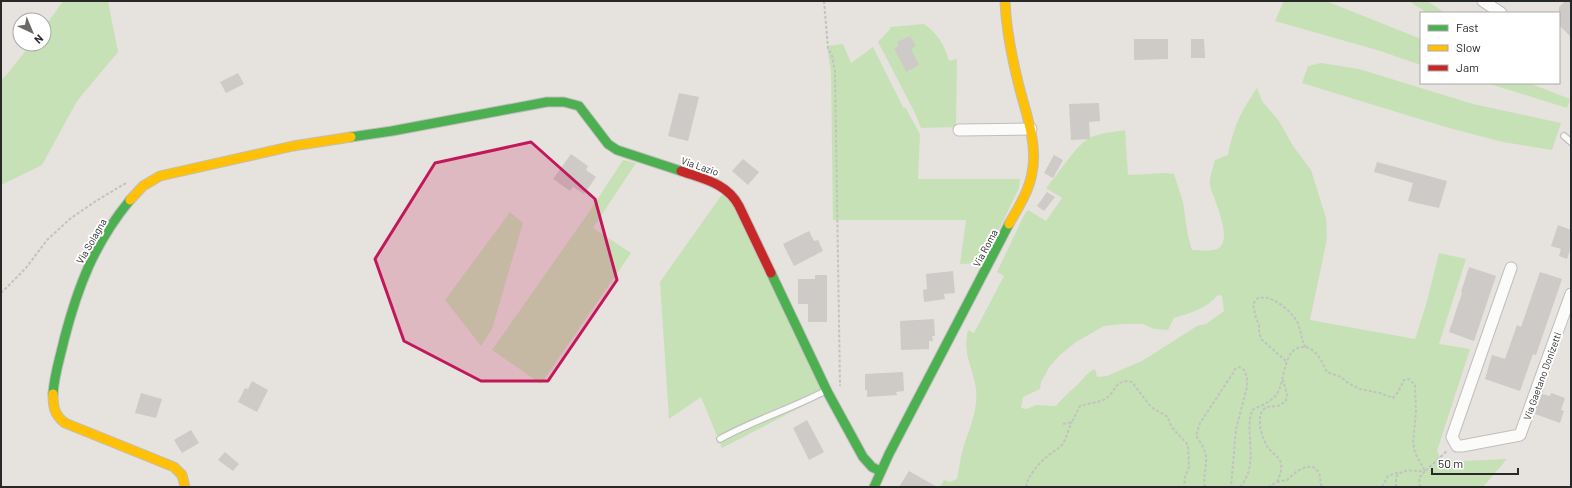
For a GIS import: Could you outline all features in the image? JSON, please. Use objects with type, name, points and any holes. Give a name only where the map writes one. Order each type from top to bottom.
[{"type":"street","name":"Via Roma","points":[[874,487],[880,471],[1028,188],[1033,167],[1031,130],[1007,27],[1005,1]]},
{"type":"street","points":[[1483,1],[1500,12]]},
{"type":"street","name":"Via Lazio","points":[[392,131],[547,102],[564,102],[579,106],[608,144],[616,150],[718,184],[734,198],[827,390],[863,457],[872,467],[880,471]]},
{"type":"street","points":[[959,130],[1031,130]]},
{"type":"street","name":"Via Solagna","points":[[184,487],[182,475],[174,467],[67,425],[55,414],[52,397],[54,382],[70,316],[90,262],[111,226],[131,199],[146,183],[153,178],[293,146],[392,131]]},
{"type":"street","points":[[1455,443],[1452,437],[1511,268]]},
{"type":"street","name":"Via Gaetano Donizetti","points":[[1455,443],[1457,446],[1462,446],[1520,435],[1571,294]]},
{"type":"lane","points":[[1564,136],[1571,142]]},
{"type":"lane","points":[[720,439],[827,390]]},
{"type":"path","points":[[824,1],[828,48],[832,56],[835,71],[841,393]]},
{"type":"path","points":[[1,293],[26,268],[47,240],[71,218],[131,180]]},
{"type":"path","points":[[1287,362],[1262,340],[1253,308],[1253,304],[1258,298],[1267,297],[1285,308],[1294,317],[1299,326],[1300,337],[1306,348]]},
{"type":"path","points":[[1241,487],[1245,482],[1250,464],[1251,444],[1249,420],[1252,410],[1275,397],[1283,379],[1287,362],[1292,351],[1302,347],[1311,349],[1320,359],[1328,372],[1341,377],[1348,383],[1360,389],[1380,393],[1393,398],[1404,380],[1409,379],[1415,385],[1415,453],[1425,471]]},
{"type":"path","points":[[1205,487],[1205,452],[1196,436],[1200,423],[1232,373],[1239,367],[1244,370],[1247,377],[1247,387],[1236,429],[1231,487]]},
{"type":"path","points":[[1277,482],[1281,470],[1281,464],[1279,459],[1267,447],[1261,427],[1261,417],[1262,411],[1266,407],[1279,406],[1286,401],[1287,394],[1283,379]]},
{"type":"path","points":[[1026,487],[1026,483],[1036,468],[1050,454],[1056,451],[1065,440],[1080,406],[1107,398],[1118,384],[1125,381],[1132,382],[1151,407],[1168,416],[1169,423],[1188,445],[1189,467],[1185,477],[1184,487]]},
{"type":"path","points":[[1063,424],[1072,422]]},
{"type":"path","points":[[1420,487],[1419,478],[1455,443]]},
{"type":"path","points":[[1268,487],[1277,482],[1287,480],[1306,467],[1313,467],[1318,470],[1321,477],[1322,487]]},
{"type":"path","points":[[1382,487],[1388,476],[1408,470],[1425,471]]},
{"type":"path","points":[[1396,487],[1396,477],[1400,472]]},
{"type":"highlighted area","points":[[531,142],[595,199],[617,280],[548,381],[481,381],[404,341],[375,259],[435,163]]},
{"type":"green space","points":[[63,1],[108,1],[118,52],[77,101],[42,165],[1,185],[1,80],[25,52],[52,52],[52,17]]},
{"type":"green space","points":[[1284,1],[1326,1],[1420,39],[1420,65],[1377,50],[1275,21]]},
{"type":"green space","points":[[1409,1],[1427,1],[1444,12],[1426,12]]},
{"type":"green space","points":[[924,24],[933,31],[940,40],[949,61],[957,59],[956,127],[921,128],[915,113],[878,42],[890,29],[890,27]]},
{"type":"green space","points":[[843,44],[851,63],[873,47],[904,109],[905,107],[920,134],[918,179],[1020,179],[1019,188],[983,263],[960,264],[966,220],[833,220],[831,72],[827,46]]},
{"type":"green space","points":[[1321,63],[1359,69],[1473,104],[1561,123],[1552,150],[1503,142],[1449,128],[1302,83],[1308,66]]},
{"type":"green space","points":[[1490,84],[1532,84],[1570,99],[1567,108]]},
{"type":"green space","points":[[1257,88],[1262,101],[1279,121],[1293,146],[1311,170],[1326,218],[1327,239],[1310,320],[1415,339],[1426,305],[1439,253],[1466,259],[1439,344],[1470,349],[1437,451],[1442,462],[1507,459],[1483,487],[940,487],[944,480],[950,482],[957,479],[962,452],[976,405],[975,381],[966,346],[968,330],[974,333],[1004,276],[997,272],[1024,215],[1028,210],[1046,221],[1062,198],[1046,188],[1080,146],[1091,137],[1125,130],[1128,175],[1174,174],[1183,202],[1188,236],[1192,250],[1208,251],[1217,249],[1222,244],[1224,237],[1221,219],[1210,185],[1211,176],[1215,160],[1228,155],[1235,128],[1251,96]],"holes":[[[1218,295],[1222,296],[1224,311],[1206,324],[1197,326],[1142,361],[1107,376],[1097,377],[1095,369],[1093,370],[1086,375],[1056,406],[1037,405],[1026,409],[1021,408],[1023,397],[1040,389],[1041,382],[1050,366],[1060,355],[1076,342],[1104,326],[1143,324],[1154,329],[1168,330],[1174,318],[1204,307]]]},
{"type":"green space","points":[[623,160],[636,163],[593,228],[631,253],[541,384],[492,350],[589,212]]},
{"type":"green space","points":[[723,193],[734,202],[826,394],[722,448],[701,397],[669,419],[660,282]]},
{"type":"green space","points":[[510,212],[523,223],[492,329],[481,346],[445,300]]},
{"type":"building","points":[[1565,1],[1571,1],[1571,37],[1560,26],[1559,7]]},
{"type":"building","points":[[910,36],[916,46],[911,49],[919,65],[906,72],[894,48],[899,46],[897,42]]},
{"type":"building","points":[[1134,39],[1168,39],[1168,59],[1134,60]]},
{"type":"building","points":[[1191,39],[1204,39],[1205,58],[1191,58]]},
{"type":"building","points":[[238,73],[244,84],[226,93],[220,82]]},
{"type":"building","points":[[679,93],[699,97],[688,141],[668,136]]},
{"type":"building","points":[[1099,103],[1100,121],[1089,122],[1090,139],[1071,140],[1069,104]]},
{"type":"building","points":[[571,154],[588,166],[586,170],[596,177],[584,194],[573,187],[570,191],[553,179]]},
{"type":"building","points":[[1054,155],[1063,160],[1053,178],[1044,173]]},
{"type":"building","points":[[743,159],[759,172],[748,185],[732,171]]},
{"type":"building","points":[[1377,162],[1447,181],[1439,208],[1408,201],[1413,183],[1374,172]]},
{"type":"building","points":[[1047,192],[1055,197],[1044,211],[1037,206]]},
{"type":"building","points":[[1558,225],[1571,230],[1571,247],[1567,259],[1559,256],[1561,249],[1551,246]]},
{"type":"building","points":[[809,231],[814,241],[818,240],[823,251],[794,266],[783,244]]},
{"type":"building","points":[[1469,267],[1496,276],[1474,341],[1449,332]]},
{"type":"building","points":[[953,271],[955,293],[944,294],[945,299],[924,302],[923,290],[927,289],[926,274]]},
{"type":"building","points":[[1540,272],[1562,279],[1536,355],[1533,354],[1520,391],[1485,379],[1492,355],[1505,359],[1517,325],[1521,327]]},
{"type":"building","points":[[815,275],[827,275],[827,322],[808,322],[808,304],[798,304],[798,279],[815,279]]},
{"type":"building","points":[[934,319],[935,336],[932,336],[933,341],[929,341],[929,349],[901,350],[900,321]]},
{"type":"building","points":[[903,372],[904,391],[896,392],[897,395],[867,397],[867,390],[865,390],[865,374]]},
{"type":"building","points":[[252,381],[268,390],[257,412],[238,402],[245,388],[248,389]]},
{"type":"building","points":[[141,393],[162,399],[156,418],[135,413]]},
{"type":"building","points":[[1551,393],[1565,398],[1561,410],[1564,411],[1560,423],[1535,414],[1542,394],[1550,396]]},
{"type":"building","points":[[807,420],[824,452],[809,460],[793,428]]},
{"type":"building","points":[[191,430],[199,443],[182,453],[174,440]]},
{"type":"building","points":[[225,452],[239,464],[233,471],[218,460]]},
{"type":"building","points":[[909,471],[937,487],[899,487]]},
{"type":"traffic: fast","points":[[351,137],[392,131],[547,102],[564,102],[579,106],[608,144],[617,150],[681,171]]},
{"type":"traffic: fast","points":[[53,394],[56,373],[69,320],[89,266],[106,233],[130,200]]},
{"type":"traffic: fast","points":[[874,487],[889,454],[1009,224]]},
{"type":"traffic: fast","points":[[771,273],[828,393],[863,457],[872,467],[880,471]]},
{"type":"traffic: slow","points":[[1005,1],[1010,44],[1016,75],[1030,129],[1033,151],[1031,180],[1023,199],[1009,224]]},
{"type":"traffic: slow","points":[[130,200],[143,186],[160,176],[293,146],[351,137]]},
{"type":"traffic: slow","points":[[53,394],[53,402],[56,413],[65,423],[174,467],[182,475],[185,487]]},
{"type":"traffic: jam","points":[[681,171],[714,183],[734,198],[771,273]]}]
